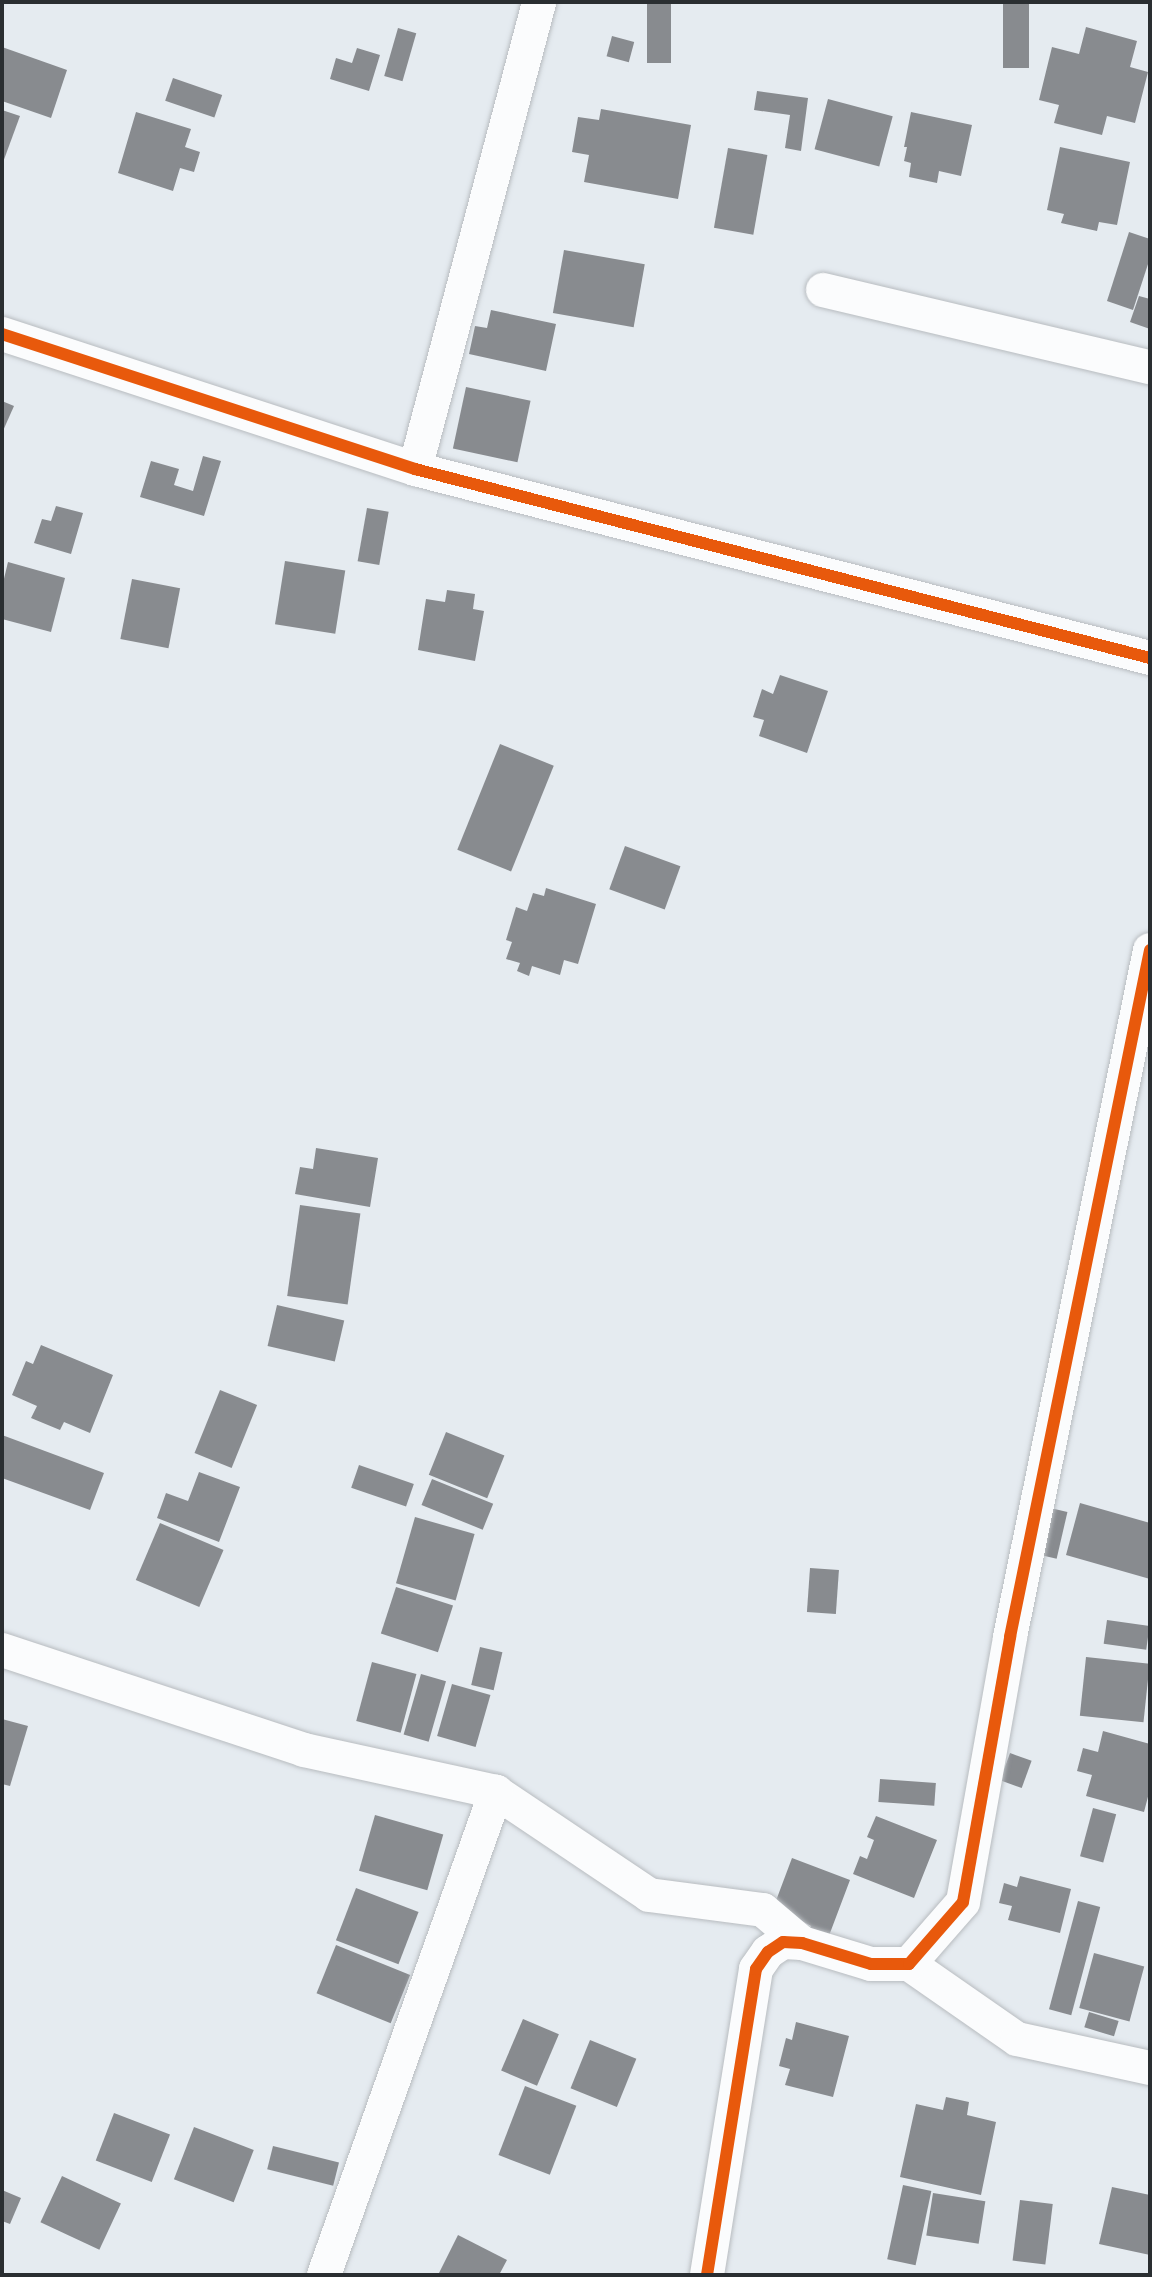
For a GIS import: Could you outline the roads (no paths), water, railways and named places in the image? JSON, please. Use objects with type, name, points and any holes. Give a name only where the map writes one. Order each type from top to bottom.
[{"type":"street","points":[[415,469],[539,2]]},
{"type":"street","points":[[823,290],[1150,367]]},
{"type":"street","points":[[2,334],[415,469],[1150,658]]},
{"type":"street","points":[[909,1964],[963,1902],[1010,1637],[1150,950]]},
{"type":"street","points":[[2,1650],[304,1750],[496,1792],[649,1895],[763,1910],[802,1943]]},
{"type":"street","points":[[324,2275],[496,1792]]},
{"type":"street","points":[[707,2275],[756,1969],[768,1952],[783,1942],[802,1943],[871,1964],[909,1964],[1017,2039],[1150,2068]]}]
